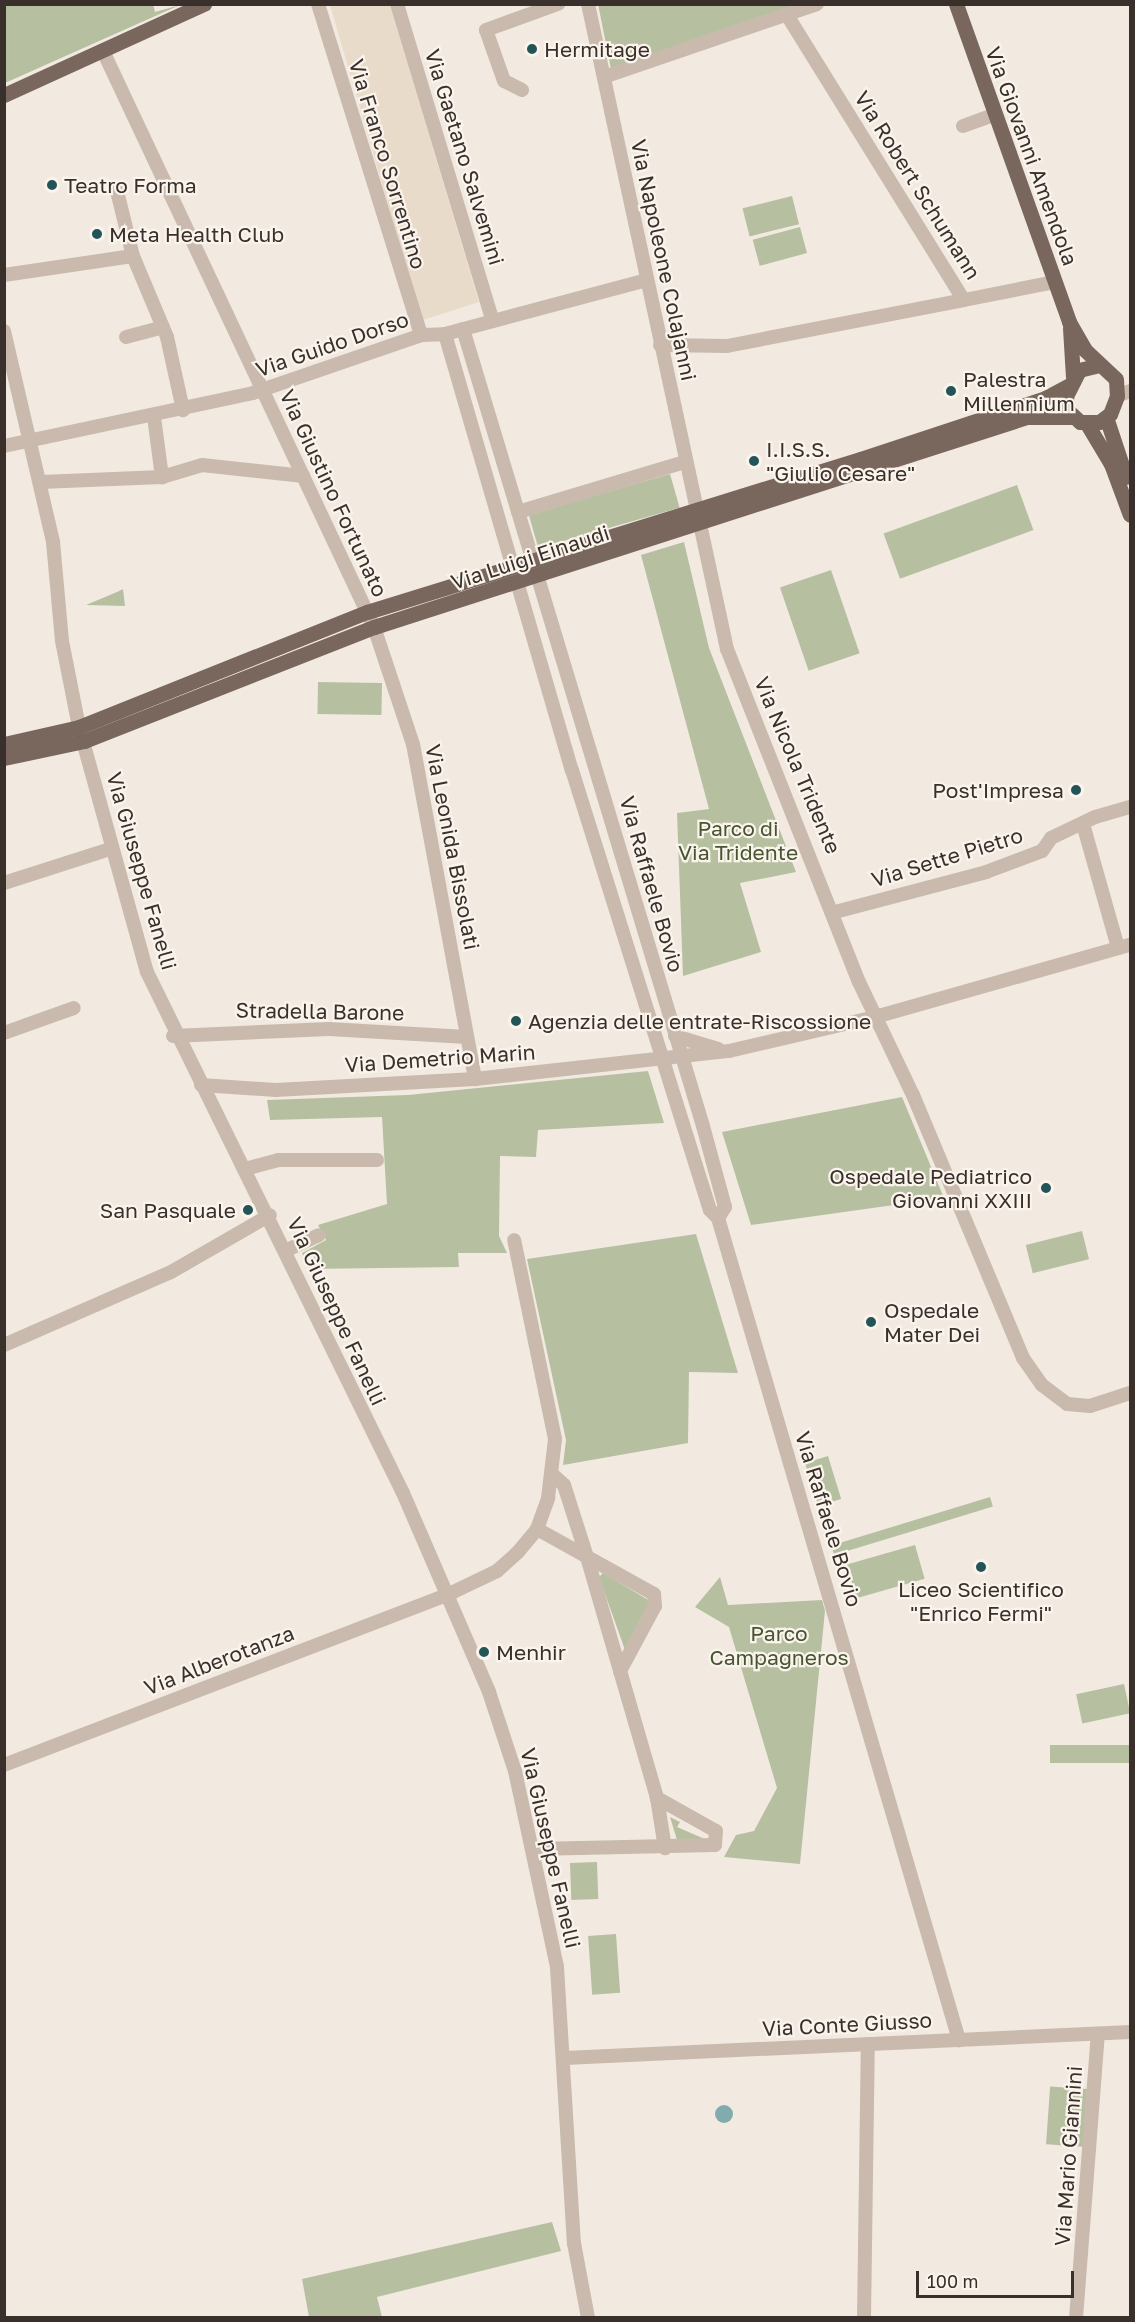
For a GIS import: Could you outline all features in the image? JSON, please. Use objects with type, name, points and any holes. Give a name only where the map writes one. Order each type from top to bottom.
[{"type":"main road","points":[[4,95],[204,4]]},
{"type":"main road","name":"Via Giovanni Amendola","points":[[956,4],[993,115],[1069,322],[1099,365],[1116,379],[1124,394],[1106,417]]},
{"type":"main road","name":"Via Giovanni Amendola","points":[[1069,322],[1071,381],[1065,403],[1072,417]]},
{"type":"main road","points":[[1071,381],[1099,365]]},
{"type":"main road","name":"Via Luigi Einaudi","points":[[4,758],[82,734],[374,627],[539,577],[698,518],[1045,399],[1071,381]]},
{"type":"main road","name":"Via Luigi Einaudi","points":[[4,744],[82,734],[367,612],[534,561],[698,518],[1027,417],[1072,417]]},
{"type":"main road","points":[[1072,417],[1087,424],[1111,464],[1131,515]]},
{"type":"main road","points":[[1087,424],[1106,417],[1131,489]]},
{"type":"street","name":"Via Franco Sorrentino","points":[[318,4],[422,335]]},
{"type":"street","name":"Via Gaetano Salvemini","points":[[397,4],[494,321]]},
{"type":"street","points":[[522,90],[504,81],[486,30],[558,4]]},
{"type":"street","name":"Via Napoleone Colajanni","points":[[588,4],[698,518]]},
{"type":"street","points":[[604,77],[817,4]]},
{"type":"street","name":"Via Robert Schumann","points":[[787,15],[964,300],[1055,282]]},
{"type":"street","name":"Via Giustino Fortunato","points":[[103,51],[374,627]]},
{"type":"street","points":[[963,126],[993,115]]},
{"type":"street","points":[[117,191],[133,256],[163,327],[183,410]]},
{"type":"street","points":[[4,275],[133,256]]},
{"type":"street","name":"Via Guido Dorso","points":[[4,446],[183,410],[422,335],[445,334],[646,280]]},
{"type":"street","points":[[660,345],[727,346],[964,300]]},
{"type":"street","points":[[126,337],[163,327]]},
{"type":"street","points":[[463,328],[534,561]]},
{"type":"street","name":"Via Giuseppe Fanelli","points":[[4,331],[41,482],[82,734],[110,849],[147,972],[173,1036],[287,1250],[449,1594],[489,1692],[534,1849],[557,1966],[565,2058],[573,2232],[588,2318]]},
{"type":"street","points":[[445,334],[514,567]]},
{"type":"street","points":[[154,417],[162,477]]},
{"type":"street","points":[[519,512],[685,462]]},
{"type":"street","points":[[41,482],[162,477],[202,465],[303,476]]},
{"type":"street","name":"Via Nicola Tridente","points":[[698,518],[724,641],[835,912],[875,1017],[1032,1372],[1051,1394],[1073,1406],[1090,1406],[1131,1393]]},
{"type":"street","name":"Via Raffaele Bovio","points":[[534,561],[725,1207],[718,1218]]},
{"type":"street","name":"Via Raffaele Bovio","points":[[514,567],[584,810],[710,1210],[718,1218],[959,2040]]},
{"type":"street","name":"Via Leonida Bissolati","points":[[374,627],[413,744],[475,1079]]},
{"type":"street","points":[[548,689],[570,683]]},
{"type":"street","points":[[584,810],[607,804]]},
{"type":"street","name":"Via Sette Pietro","points":[[835,912],[986,872],[1042,851],[1051,838],[1131,807]]},
{"type":"street","points":[[1083,824],[1124,946]]},
{"type":"street","points":[[4,883],[110,849]]},
{"type":"street","name":"Via Demetrio Marin","points":[[201,1085],[276,1090],[475,1079],[664,1060],[729,1051],[875,1017],[1124,946]]},
{"type":"street","points":[[645,1004],[664,998]]},
{"type":"street","points":[[4,1034],[74,1008]]},
{"type":"street","name":"Stradella Barone","points":[[173,1036],[329,1029],[467,1037]]},
{"type":"street","points":[[675,1036],[729,1051]]},
{"type":"street","points":[[245,1169],[278,1161],[377,1160]]},
{"type":"street","points":[[4,1345],[171,1272],[270,1215]]},
{"type":"street","points":[[287,1250],[319,1235]]},
{"type":"street","points":[[449,1594],[497,1571],[537,1529],[553,1475],[552,1421],[514,1240]]},
{"type":"street","points":[[553,1475],[564,1485],[587,1557],[657,1798],[665,1848]]},
{"type":"street","points":[[537,1529],[651,1591],[657,1601],[620,1671]]},
{"type":"street","name":"Via Alberotanza","points":[[4,1765],[449,1594]]},
{"type":"street","points":[[534,1849],[665,1848],[715,1845],[716,1832],[657,1798]]},
{"type":"street","points":[[660,1818],[670,1810],[680,1811]]},
{"type":"street","name":"Via Conte Giusso","points":[[565,2058],[1131,2032]]},
{"type":"street","name":"Via Mario Giannini","points":[[1076,2318],[1098,2034]]},
{"type":"street","points":[[864,2318],[868,2044]]},
{"type":"green space","points":[[153,4],[155,12],[180,5],[5,83],[5,5]]},
{"type":"green space","points":[[598,4],[797,5],[611,69]]},
{"type":"green space","points":[[792,196],[799,224],[750,236],[743,208]]},
{"type":"green space","points":[[800,227],[807,253],[760,266],[753,240]]},
{"type":"green space","points":[[670,474],[680,508],[538,548],[529,515]]},
{"type":"green space","points":[[1017,485],[1033,530],[900,579],[884,534]]},
{"type":"green space","name":"Parco di Via Tridente","points":[[684,542],[709,648],[796,872],[740,883],[761,952],[683,976],[677,813],[709,809],[641,555]]},
{"type":"green space","points":[[831,570],[860,653],[809,671],[780,588]]},
{"type":"green space","points":[[123,589],[125,606],[86,605],[117,592]]},
{"type":"green space","points":[[318,682],[382,683],[381,715],[317,714]]},
{"type":"green space","points":[[648,1071],[664,1123],[538,1130],[536,1157],[500,1156],[499,1236],[507,1253],[458,1253],[459,1267],[309,1269],[302,1253],[326,1240],[318,1225],[387,1204],[382,1117],[270,1120],[267,1100],[408,1095]]},
{"type":"green space","points":[[902,1097],[944,1198],[751,1225],[722,1132]]},
{"type":"green space","points":[[1082,1231],[1089,1259],[1033,1273],[1026,1245]]},
{"type":"green space","points":[[696,1234],[738,1373],[689,1372],[688,1443],[563,1465],[566,1440],[527,1259]]},
{"type":"green space","points":[[828,1456],[841,1499],[818,1506],[805,1463]]},
{"type":"green space","points":[[990,1497],[993,1507],[834,1555],[831,1546]]},
{"type":"green space","points":[[915,1545],[925,1579],[856,1598],[847,1565]]},
{"type":"green space","points":[[603,1573],[650,1601],[625,1650],[599,1577]]},
{"type":"green space","name":"Parco Campagneros","points":[[720,1577],[728,1605],[822,1600],[825,1611],[800,1864],[724,1857],[736,1835],[754,1831],[777,1788],[729,1627],[695,1607]]},
{"type":"green space","points":[[1124,1684],[1130,1713],[1082,1724],[1076,1694]]},
{"type":"green space","points":[[1050,1745],[1130,1745],[1130,1763],[1050,1763]]},
{"type":"green space","points":[[670,1817],[680,1822],[677,1827],[707,1840],[677,1840]]},
{"type":"green space","points":[[597,1862],[598,1899],[571,1900],[570,1863]]},
{"type":"green space","points":[[616,1934],[620,1993],[592,1995],[588,1936]]},
{"type":"green space","points":[[1050,2086],[1087,2089],[1083,2147],[1046,2144]]},
{"type":"green space","points":[[552,2222],[561,2251],[377,2297],[382,2317],[309,2317],[302,2279]]},
{"type":"shaded area","points":[[330,5],[390,5],[479,302],[423,320]]},
{"type":"water","points":[[720,2105],[728,2105],[733,2110],[731,2121],[720,2123],[715,2118],[715,2110]]},
{"type":"place","name":"Hermitage","points":[[532,49]]},
{"type":"place","name":"Teatro Forma","points":[[52,185]]},
{"type":"place","name":"Meta Health Club","points":[[97,234]]},
{"type":"place","name":"Palestra Millennium","points":[[951,391]]},
{"type":"place","name":"I.I.S.S. \"Giulio Cesare\"","points":[[754,461]]},
{"type":"place","name":"Post'Impresa","points":[[1076,790]]},
{"type":"place","name":"Agenzia delle entrate-Riscossione","points":[[516,1021]]},
{"type":"place","name":"Ospedale Pediatrico Giovanni XXIII","points":[[1046,1188]]},
{"type":"place","name":"San Pasquale","points":[[248,1210]]},
{"type":"place","name":"Ospedale Mater Dei","points":[[871,1322]]},
{"type":"place","name":"Liceo Scientifico \"Enrico Fermi\"","points":[[981,1567]]},
{"type":"place","name":"Menhir","points":[[484,1652]]}]
